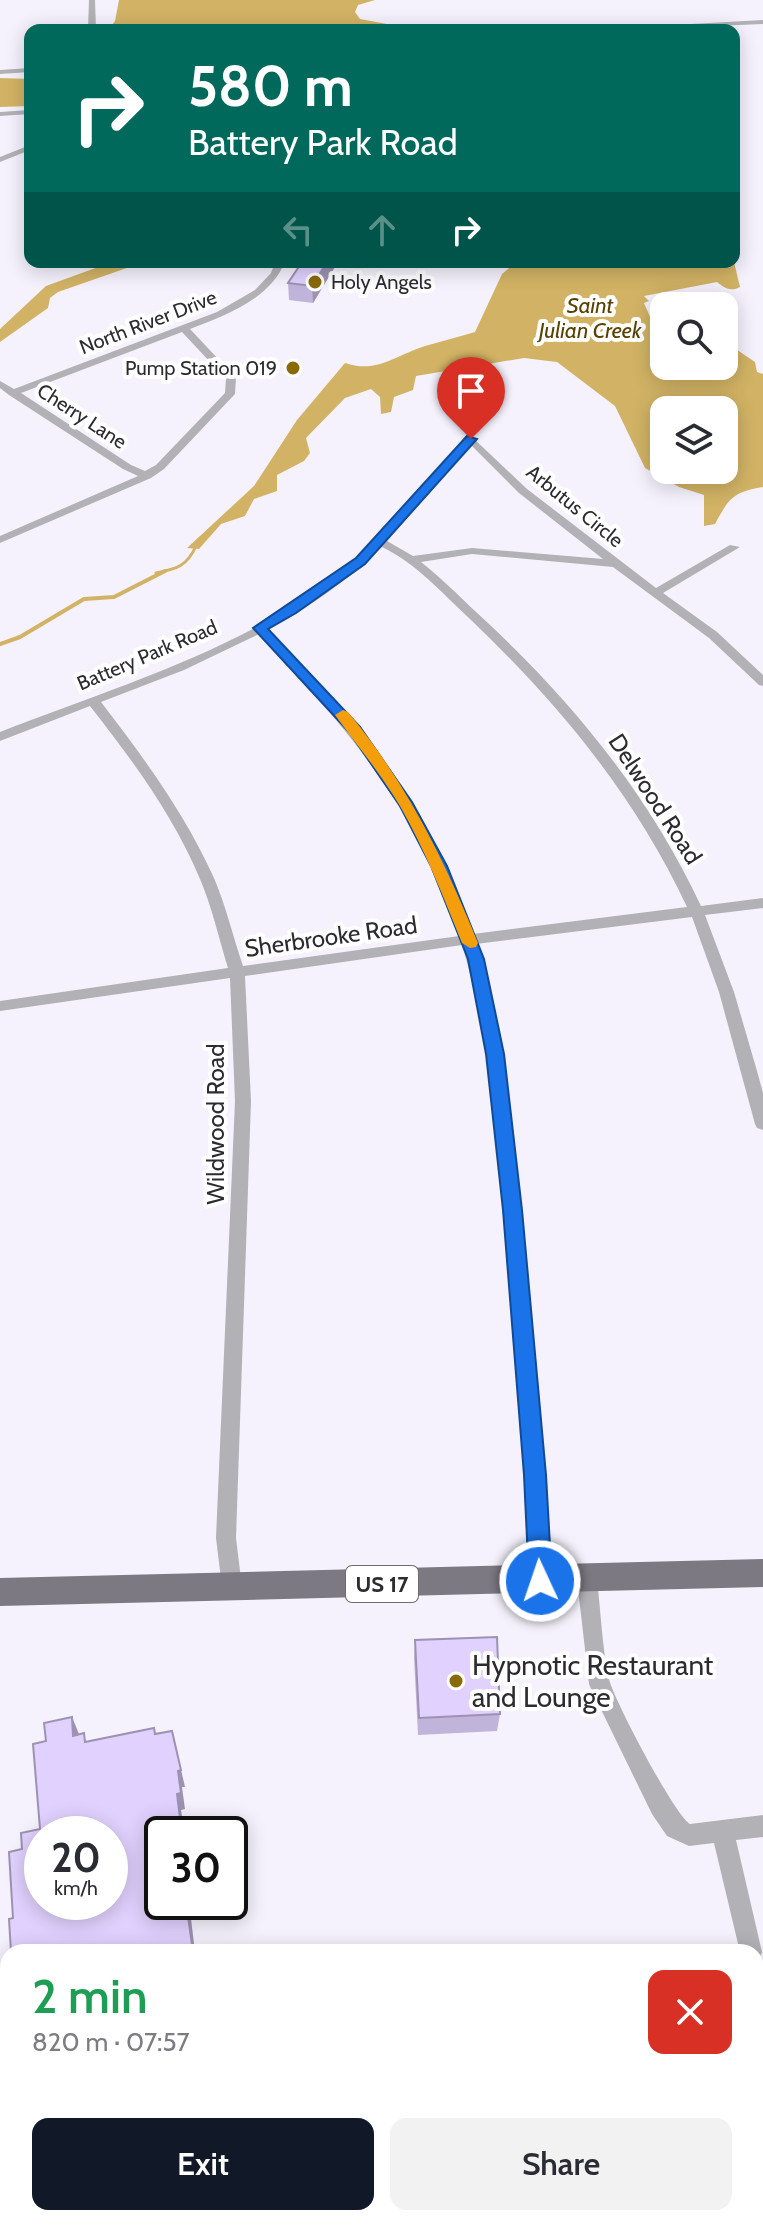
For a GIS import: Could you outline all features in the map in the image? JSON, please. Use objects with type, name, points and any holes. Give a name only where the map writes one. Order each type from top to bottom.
[{"type":"main road","name":"US 17","points":[[0,1592],[587,1580],[763,1573]]},
{"type":"street","points":[[92,0],[92,24]]},
{"type":"street","points":[[727,24],[763,22]]},
{"type":"street","points":[[0,72],[24,70]]},
{"type":"street","points":[[0,114],[24,112]]},
{"type":"street","points":[[0,160],[24,150]]},
{"type":"street","name":"North River Drive","points":[[13,393],[220,314],[258,292],[278,268]]},
{"type":"street","points":[[0,540],[147,476],[176,453],[233,387],[231,378],[184,328]]},
{"type":"street","name":"Cherry Lane","points":[[0,384],[127,467],[147,476]]},
{"type":"street","name":"Arbutus Circle","points":[[380,542],[471,439],[523,491],[616,564]]},
{"type":"street","points":[[380,542],[409,560],[472,551],[616,564],[713,635],[763,682]]},
{"type":"street","name":"Battery Park Road","points":[[0,737],[159,674],[260,628],[345,574],[380,542]]},
{"type":"street","points":[[655,593],[734,547]]},
{"type":"street","name":"Delwood Road","points":[[409,560],[509,648],[583,729],[643,813],[697,912],[733,1009],[763,1124]]},
{"type":"street","points":[[260,628],[372,751],[407,805],[439,866],[469,940],[488,1011],[495,1054],[534,1459],[540,1581]]},
{"type":"street","name":"Wildwood Road","points":[[92,700],[143,765],[183,830],[208,881],[237,972],[243,1101],[226,1538],[232,1587]]},
{"type":"street","name":"Sherbrooke Road","points":[[0,1006],[469,940],[763,903]]},
{"type":"street","points":[[587,1580],[599,1684],[660,1806],[675,1828],[689,1835],[763,1826]]},
{"type":"street","points":[[723,1833],[749,1944]]},
{"type":"water","points":[[119,0],[375,0],[358,5],[355,12],[360,19],[387,24],[113,24]]},
{"type":"water","points":[[0,78],[24,79],[24,106],[0,107]]},
{"type":"water","points":[[96,268],[127,268],[58,292],[50,298],[48,308],[0,342],[0,329],[46,286]]},
{"type":"water","name":"Saint Julian Creek","points":[[509,268],[735,268],[740,287],[734,289],[717,282],[650,292],[644,296],[649,301],[644,303],[650,317],[650,380],[738,380],[738,350],[755,362],[757,372],[763,374],[763,487],[738,494],[728,502],[715,524],[704,526],[704,495],[674,484],[738,484],[738,396],[650,396],[650,471],[645,468],[615,406],[557,362],[524,358],[416,376],[413,390],[394,397],[391,412],[381,414],[380,397],[371,389],[345,398],[306,438],[310,453],[304,461],[277,475],[277,491],[254,499],[245,516],[221,524],[199,549],[187,548],[254,486],[297,420],[345,363],[377,365],[425,346],[475,332],[502,274]]},
{"type":"building","points":[[298,268],[323,268],[312,286],[288,283]]},
{"type":"building","name":"Hypnotic Restaurant and Lounge","points":[[497,1637],[500,1714],[419,1718],[415,1640]]},
{"type":"building","points":[[72,1717],[73,1736],[84,1733],[85,1742],[154,1728],[155,1734],[172,1731],[181,1770],[178,1771],[181,1793],[177,1794],[180,1816],[144,1816],[144,1920],[189,1920],[192,1944],[11,1944],[9,1919],[13,1918],[9,1852],[22,1849],[21,1833],[24,1832],[24,1920],[128,1920],[128,1816],[39,1816],[33,1744],[46,1741],[44,1723]]},
{"type":"waterway","points":[[165,571],[180,566],[196,546]]},
{"type":"waterway","points":[[0,644],[20,637],[84,599],[114,597],[165,571]]},
{"type":"waterway","points":[[156,573],[165,571]]},
{"type":"slow traffic","points":[[343,715],[366,743],[407,805],[439,866],[470,943]]},
{"type":"place","name":"Holy Angels","points":[[315,282]]},
{"type":"place","name":"Pump Station 019","points":[[293,368]]},
{"type":"place","name":"Hypnotic Restaurant and Lounge","points":[[456,1681]]},
{"type":"route","points":[[471,439],[360,561],[345,574],[260,628],[312,681],[372,751],[407,805],[439,866],[476,959],[495,1054],[512,1210],[535,1475],[540,1581]]}]
